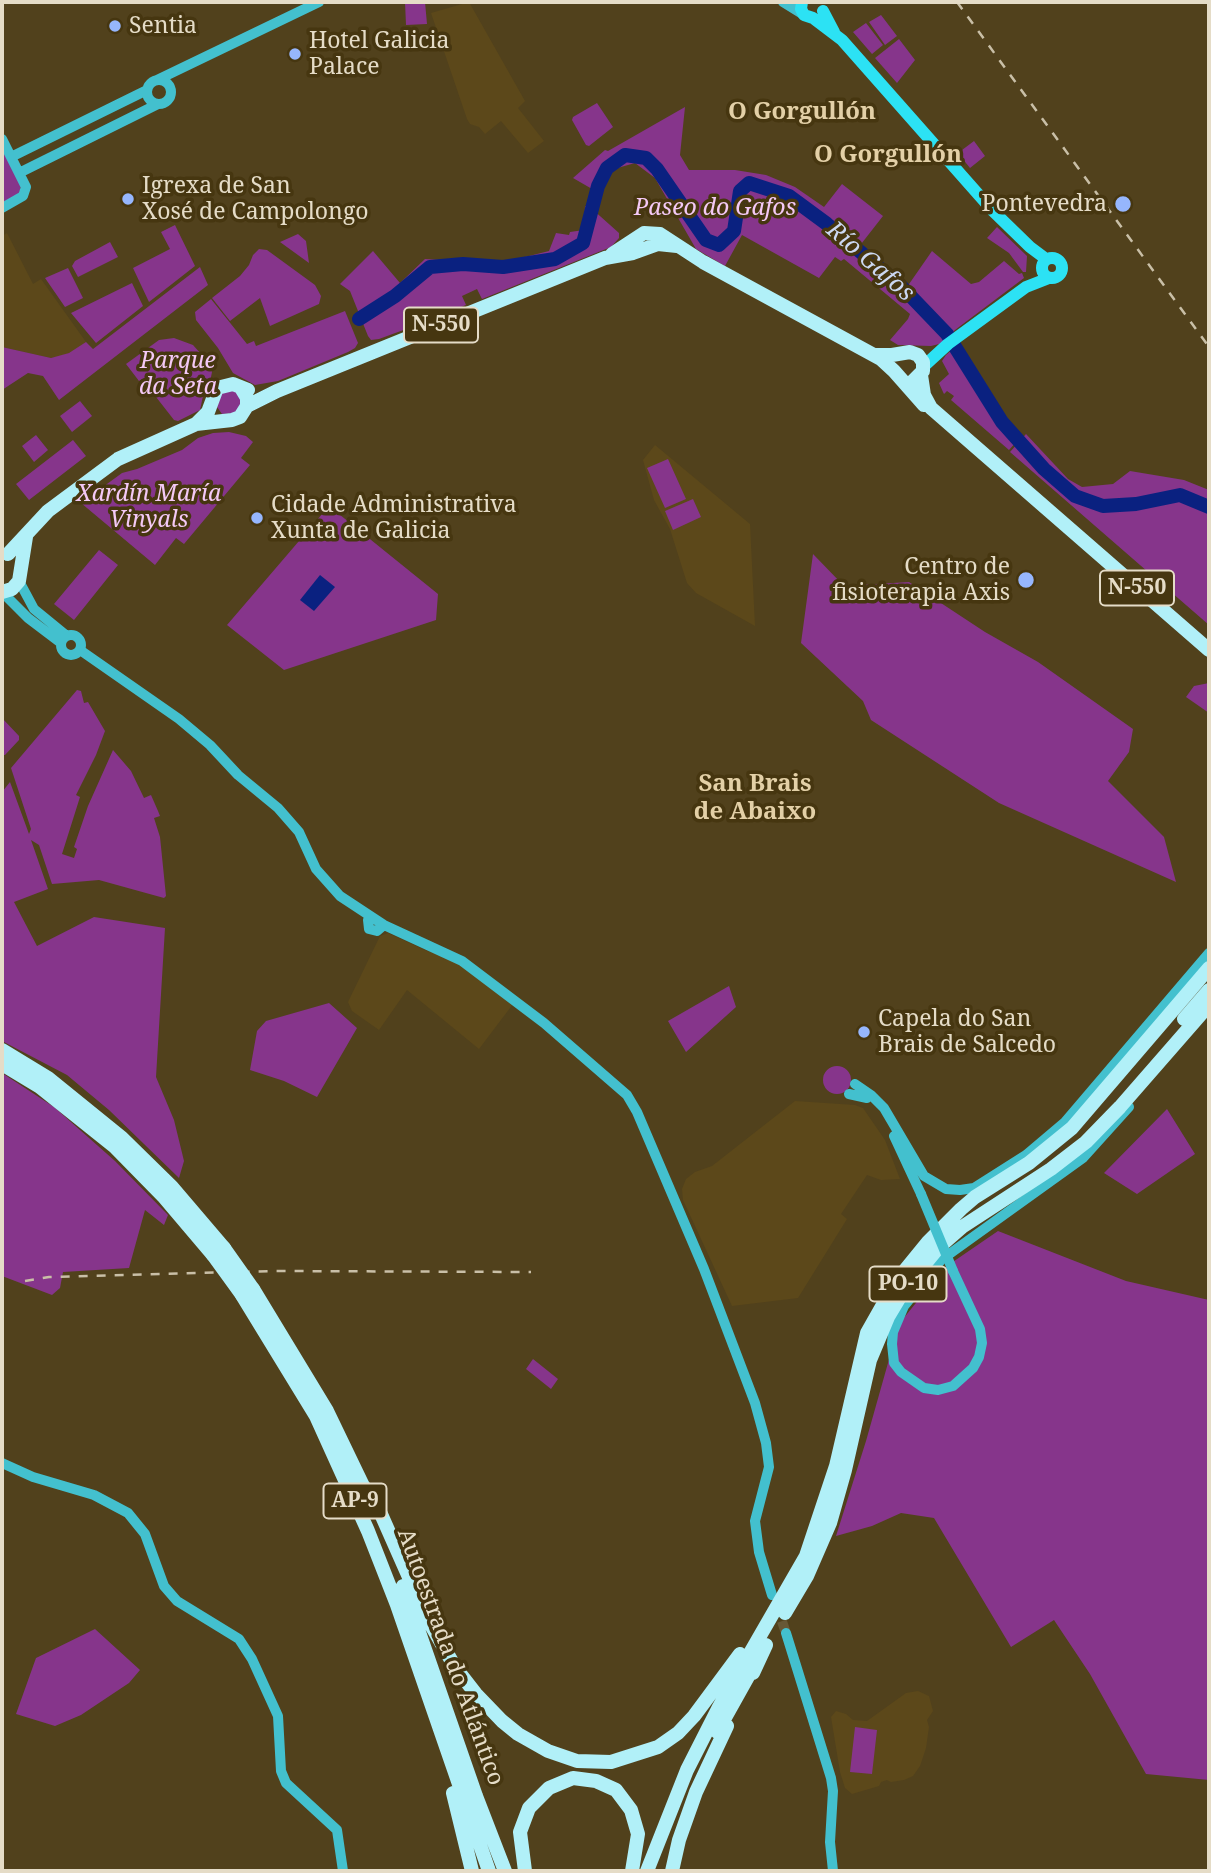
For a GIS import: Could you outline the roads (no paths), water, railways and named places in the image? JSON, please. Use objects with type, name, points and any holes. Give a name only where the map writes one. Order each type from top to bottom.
[{"type":"highway","name":"N-550","points":[[247,406],[277,391],[605,258],[633,253],[658,244],[677,247],[873,354]]},
{"type":"highway","points":[[897,375],[895,361],[908,353]]},
{"type":"highway","points":[[873,354],[908,353],[921,358],[924,395],[931,408]]},
{"type":"highway","points":[[873,354],[897,375],[920,402],[931,408]]},
{"type":"highway","points":[[897,375],[913,381],[922,371]]},
{"type":"highway","points":[[20,574],[18,561],[5,554],[27,536],[48,511],[130,452],[196,425],[240,417],[247,406],[247,398],[241,388],[233,384],[222,386],[214,392],[211,404],[196,425]]},
{"type":"highway","name":"N-550","points":[[241,388],[257,392],[277,391]]},
{"type":"highway","points":[[211,404],[216,414],[225,420]]},
{"type":"highway","name":"N-550","points":[[931,408],[1209,650]]},
{"type":"highway","points":[[2,592],[12,589],[20,574],[27,536]]},
{"type":"highway","points":[[942,1228],[975,1197],[1029,1163],[1072,1128],[1209,968]]},
{"type":"highway","name":"PO-10","points":[[647,1871],[687,1770],[777,1598],[806,1556],[836,1465],[867,1333],[897,1280],[913,1258],[942,1228],[1074,1140],[1209,990]]},
{"type":"highway","name":"PO-10","points":[[657,1871],[696,1772],[720,1725],[807,1576],[830,1523],[870,1360],[888,1317],[906,1287],[938,1248],[962,1227],[1068,1157],[1100,1129],[1209,1005]]},
{"type":"highway","points":[[1141,1082],[1159,1072],[1209,1018]]},
{"type":"highway","name":"Autoestrada do Atlántico","points":[[2,1050],[23,1061],[79,1101],[122,1138],[200,1228],[248,1292],[327,1411],[362,1484],[409,1601],[476,1796],[505,1871]]},
{"type":"highway","name":"Autoestrada do Atlántico","points":[[2,1064],[72,1111],[167,1191]]},
{"type":"highway","name":"Autoestrada do Atlántico","points":[[248,1292],[316,1416],[368,1531],[397,1605],[489,1871]]},
{"type":"highway","points":[[362,1484],[377,1505],[427,1618],[465,1681],[489,1709],[518,1734],[548,1751],[577,1761],[611,1762],[627,1759],[659,1747],[678,1733],[694,1716],[777,1598]]},
{"type":"highway","points":[[672,1871],[679,1840],[696,1792],[766,1644]]},
{"type":"highway","points":[[436,1721],[472,1871]]},
{"type":"highway","points":[[525,1871],[520,1832],[528,1808],[549,1788],[573,1778],[596,1781],[616,1790],[631,1810],[638,1834],[632,1871]]},
{"type":"main road","points":[[813,9],[981,198],[1030,247],[1045,269],[1026,287],[948,344],[922,371]]},
{"type":"main road","points":[[908,353],[930,351],[948,344]]},
{"type":"street","points":[[158,104],[150,101],[147,90],[150,83],[319,2]]},
{"type":"street","points":[[783,2],[813,9]]},
{"type":"street","points":[[19,173],[168,99],[171,80],[177,71]]},
{"type":"street","points":[[157,80],[164,81],[170,87]]},
{"type":"street","points":[[11,157],[147,90]]},
{"type":"street","points":[[2,139],[26,187],[23,196],[2,208]]},
{"type":"street","points":[[20,574],[34,609],[64,639]]},
{"type":"street","points":[[2,592],[28,618],[64,639]]},
{"type":"street","points":[[64,639],[62,649],[67,654],[74,655],[80,650],[179,719],[291,821],[312,862],[331,887],[371,918],[369,929],[377,931],[384,925],[462,961],[544,1023],[620,1088],[633,1103],[724,1316],[755,1403],[766,1443],[769,1467],[755,1521],[759,1552],[777,1598]]},
{"type":"street","points":[[1159,1072],[1083,1158],[941,1260],[904,1306],[893,1332],[894,1363],[901,1372],[924,1388],[939,1390],[953,1386],[973,1368],[979,1357],[982,1343],[980,1329],[953,1271],[903,1153],[886,1121],[872,1101],[852,1089],[877,1100],[884,1108],[924,1176],[946,1189],[974,1188],[1026,1155],[1065,1122],[1209,953]]},
{"type":"street","points":[[2,1463],[33,1477],[94,1494],[128,1513],[145,1534],[164,1586],[177,1601],[239,1639],[252,1659],[274,1705],[281,1731],[281,1771],[286,1783],[337,1830],[343,1871]]},
{"type":"street","points":[[786,1633],[831,1778],[833,1791],[830,1842],[833,1871]]},
{"type":"waterway","name":"Río Gafos","points":[[359,319],[395,296],[430,267],[463,264],[503,267],[555,259],[583,243],[598,186],[607,168],[625,155],[646,158],[657,169],[706,240],[719,245],[734,231],[740,191],[749,183],[789,196],[827,224],[900,285],[947,334],[1002,422],[1044,469],[1075,496],[1103,506],[1136,504],[1180,495],[1209,507]]},
{"type":"tunnel","points":[[777,1607],[786,1633]]},
{"type":"railway","points":[[957,2],[1209,347]]},
{"type":"railway","points":[[25,1281],[49,1277],[273,1271],[531,1272]]},
{"type":"place","name":"Sentia","points":[[115,26]]},
{"type":"place","name":"Hotel Galicia Palace","points":[[295,54]]},
{"type":"place","name":"Igrexa de San Xosé de Campolongo","points":[[128,199]]},
{"type":"place","name":"Pontevedra","points":[[1123,204]]},
{"type":"place","name":"Cidade Administrativa Xunta de Galicia","points":[[257,518]]},
{"type":"place","name":"Centro de fisioterapia Axis","points":[[1026,580]]},
{"type":"place","name":"Capela do San Brais de Salcedo","points":[[864,1032]]},
{"type":"district","name":"O Gorgullón","points":[[802,112]]},
{"type":"district","name":"O Gorgullón","points":[[888,155]]},
{"type":"district","name":"San Brais de Abaixo","points":[[755,798]]},
{"type":"park label","name":"Paseo do Gafos","points":[[715,208]]},
{"type":"park label","name":"Parque da Seta","points":[[178,374]]},
{"type":"park label","name":"Xardín María Vinyals","points":[[149,507]]}]
